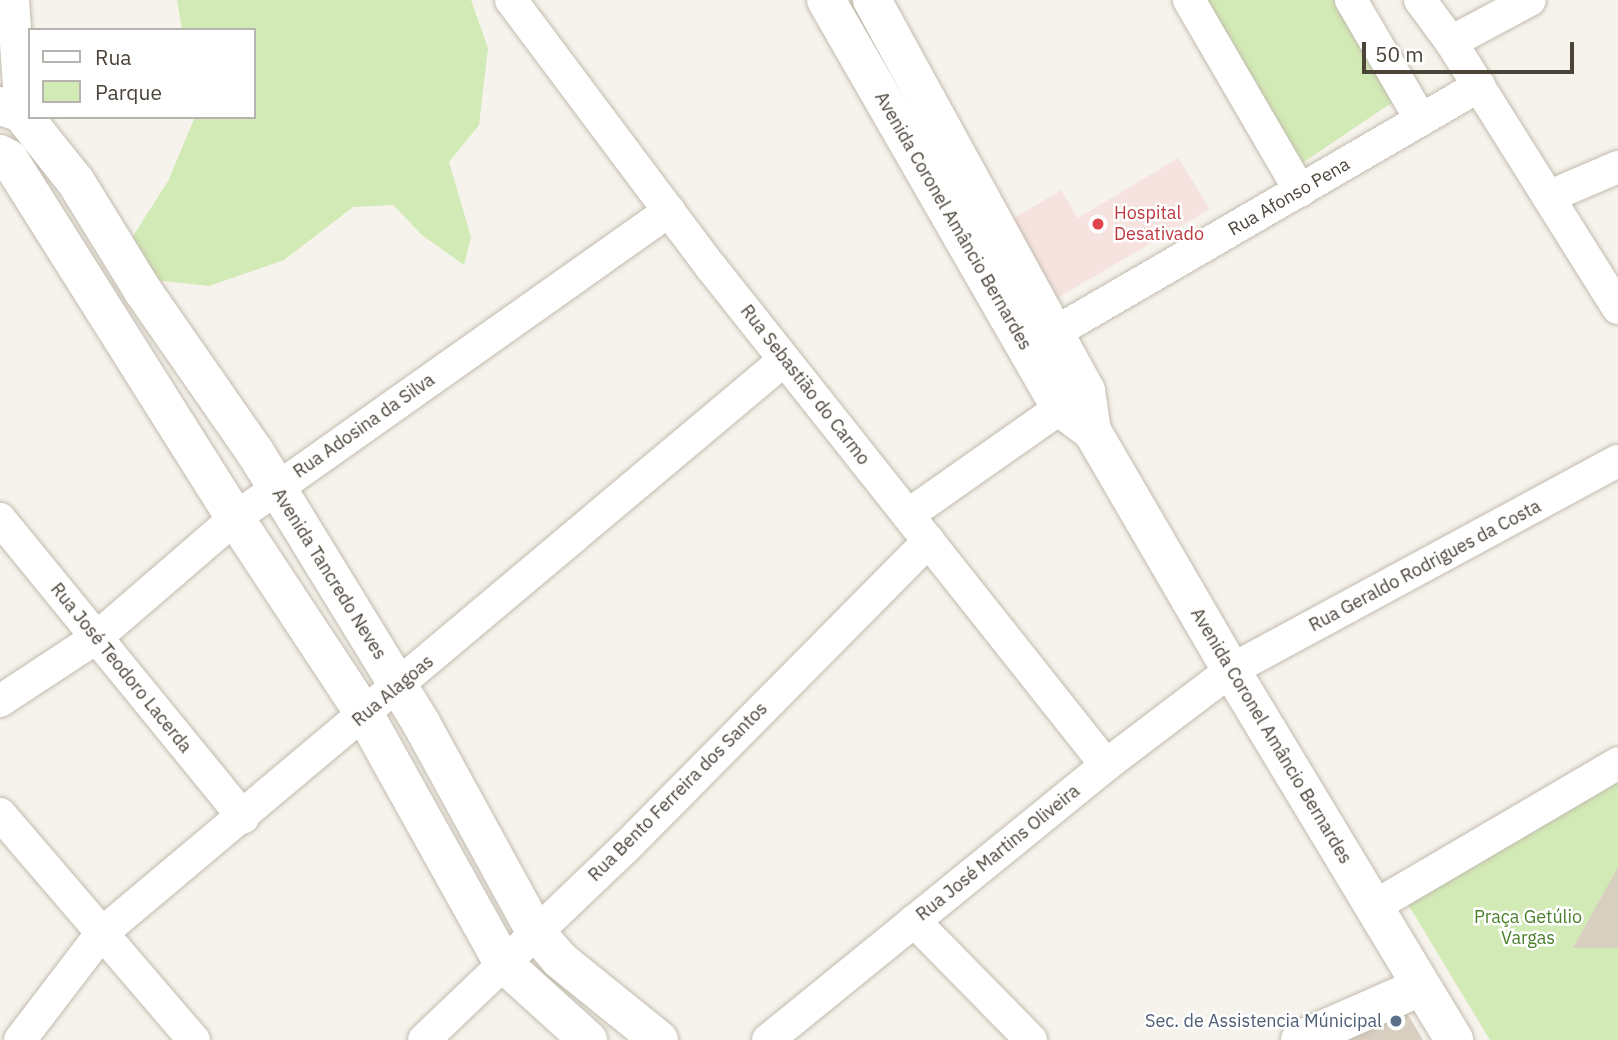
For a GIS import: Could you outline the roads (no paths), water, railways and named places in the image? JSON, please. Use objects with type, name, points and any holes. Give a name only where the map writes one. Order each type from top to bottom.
[{"type":"street","name":"Rua Sebastião do Carmo","points":[[511,0],[784,360],[1106,765]]},
{"type":"street","name":"Avenida Coronel Amâncio Bernardes","points":[[872,0],[1040,341]]},
{"type":"street","points":[[1189,0],[1300,191]]},
{"type":"street","points":[[1351,0],[1421,120]]},
{"type":"street","points":[[1420,0],[1451,42],[1618,308]]},
{"type":"street","points":[[1451,42],[1530,0]]},
{"type":"street","name":"Avenida Coronel Amâncio Bernardes","points":[[829,1],[1040,341],[1231,670],[1454,1040]]},
{"type":"street","points":[[9,12],[10,110]]},
{"type":"street","name":"Rua Afonso Pena","points":[[1040,341],[1479,86]]},
{"type":"street","name":"Avenida Tancredo Neves","points":[[10,110],[76,182],[143,292],[255,452],[398,686],[535,931],[560,960],[659,1040]]},
{"type":"street","points":[[0,154],[9,159],[235,518],[365,715],[502,963],[588,1040]]},
{"type":"street","points":[[1548,197],[1618,167]]},
{"type":"street","name":"Rua Adosina da Silva","points":[[0,701],[96,638],[235,518],[275,488],[669,211]]},
{"type":"street","name":"Rua Alagoas","points":[[19,1040],[101,934],[365,715],[784,360]]},
{"type":"street","points":[[908,515],[1073,399]]},
{"type":"street","name":"Rua Geraldo Rodrigues da Costa","points":[[1231,670],[1618,461]]},
{"type":"street","name":"Rua José Teodoro Lacerda","points":[[0,519],[243,817]]},
{"type":"street","name":"Rua Bento Ferreira dos Santos","points":[[424,1040],[535,931],[625,848],[929,541]]},
{"type":"street","name":"Rua José Martins Oliveira","points":[[768,1040],[1106,765],[1231,670]]},
{"type":"street","points":[[1373,907],[1618,763]]},
{"type":"street","points":[[0,814],[194,1040]]},
{"type":"street","points":[[914,921],[1031,1040]]},
{"type":"street","points":[[1300,1040],[1420,987]]},
{"type":"place","name":"Hospital Desativado","points":[[1098,224]]},
{"type":"place","name":"Sec. de Assistencia Múnicipal","points":[[1396,1021]]},
{"type":"park label","name":"Praça Getúlio Vargas","points":[[1528,928]]}]
